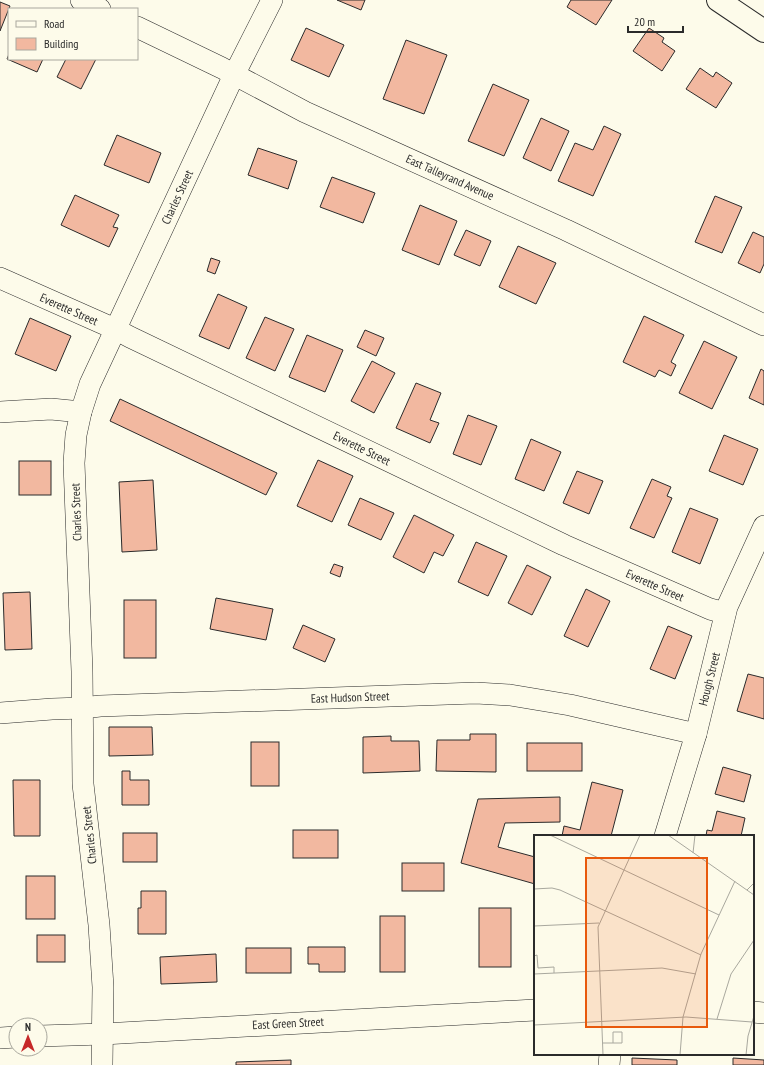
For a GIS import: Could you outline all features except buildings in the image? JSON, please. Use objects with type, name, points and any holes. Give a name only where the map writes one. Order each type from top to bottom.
[{"type":"main road","points":[[718,0],[764,31]]},
{"type":"street","points":[[81,0],[98,8]]},
{"type":"street","name":"Charles Street","points":[[102,1065],[103,987],[99,925],[83,784],[82,671],[74,463],[76,435],[81,412],[90,384],[234,75],[272,0]]},
{"type":"street","name":"East Talleyrand Avenue","points":[[138,27],[305,112],[566,230],[764,326]]},
{"type":"street","name":"Everette Street","points":[[0,278],[115,329],[564,545],[710,609],[725,613]]},
{"type":"street","points":[[0,412],[51,409],[81,412]]},
{"type":"street","name":"Hough Street","points":[[665,835],[696,734],[725,613],[764,526]]},
{"type":"street","name":"East Hudson Street","points":[[0,713],[100,706],[476,693],[510,695],[570,705],[696,734]]},
{"type":"street","name":"East Green Street","points":[[48,1036],[534,1010]]},
{"type":"street","points":[[754,1012],[764,1013]]},
{"type":"street","points":[[609,1065],[610,1055]]}]
